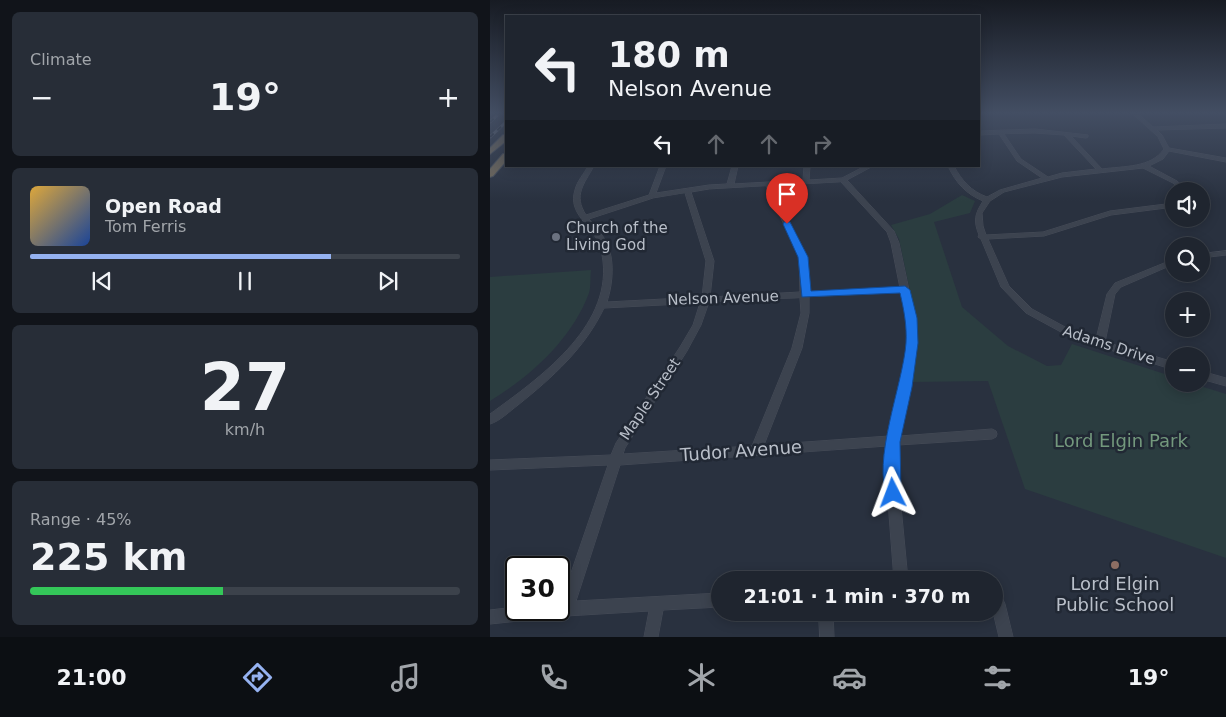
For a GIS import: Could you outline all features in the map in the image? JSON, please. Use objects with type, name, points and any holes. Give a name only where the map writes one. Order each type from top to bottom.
[{"type":"highway","points":[[490,152],[501,142]]},
{"type":"highway","points":[[490,174],[505,157]]},
{"type":"street","points":[[1007,142],[1020,160],[1046,178]]},
{"type":"street","points":[[1073,142],[1101,170]]},
{"type":"street","points":[[1164,142],[1167,149]]},
{"type":"street","points":[[1167,149],[1226,160]]},
{"type":"street","points":[[951,167],[959,184],[967,191],[987,200],[1002,191],[1046,178],[1144,166],[1161,158],[1167,149]]},
{"type":"street","points":[[1144,166],[1175,182]]},
{"type":"street","points":[[490,420],[555,368],[574,348],[602,305],[610,276],[606,249],[600,234],[584,218],[576,205],[577,194],[590,167]]},
{"type":"street","points":[[652,196],[663,167]]},
{"type":"street","points":[[730,186],[734,167]]},
{"type":"street","points":[[806,181],[807,167]]},
{"type":"street","points":[[584,218],[652,196],[687,190],[730,186],[843,180],[868,167]]},
{"type":"street","points":[[843,180],[890,231],[911,318],[912,343],[906,387],[893,442],[892,475],[900,571]]},
{"type":"street","points":[[756,450],[797,348],[805,313],[806,295],[803,257],[768,184]]},
{"type":"street","name":"Maple Street","points":[[570,598],[620,446],[684,348],[697,325],[706,298],[710,261],[687,190]]},
{"type":"street","name":"Adams Drive","points":[[987,200],[979,213],[979,226],[982,237],[1005,288],[1029,311],[1060,330],[1165,363]]},
{"type":"street","points":[[982,237],[1044,234],[1063,230],[1110,213],[1165,206]]},
{"type":"street","points":[[1210,255],[1226,253]]},
{"type":"street","points":[[1100,344],[1111,294],[1118,285],[1165,265]]},
{"type":"street","name":"Nelson Avenue","points":[[602,305],[706,298],[905,290]]},
{"type":"street","points":[[1210,377],[1226,382]]},
{"type":"street","name":"Tudor Avenue","points":[[490,465],[614,460],[992,434]]},
{"type":"street","points":[[570,610],[711,601]]},
{"type":"street","points":[[651,637],[657,604]]},
{"type":"street","points":[[490,617],[505,616]]},
{"type":"street","points":[[826,621],[827,637]]},
{"type":"street","points":[[1002,621],[1006,637]]},
{"type":"green space","name":"Lord Elgin Park","points":[[962,195],[975,201],[970,213],[934,222],[962,307],[1008,346],[1047,366],[1061,365],[1072,344],[1165,374],[1165,392],[1210,392],[1210,389],[1226,394],[1226,558],[1025,489],[988,381],[911,382],[917,324],[899,239],[891,225],[930,214]]},
{"type":"green space","points":[[591,270],[589,293],[582,310],[561,341],[535,368],[490,401],[490,277]]},
{"type":"place","name":"Church of the Living God","points":[[556,237]]},
{"type":"place","name":"Lord Elgin Public School","points":[[1115,565]]},
{"type":"route","points":[[787,224],[803,257],[806,295],[905,290],[911,318],[912,343],[906,387],[893,442],[893,493]]}]
